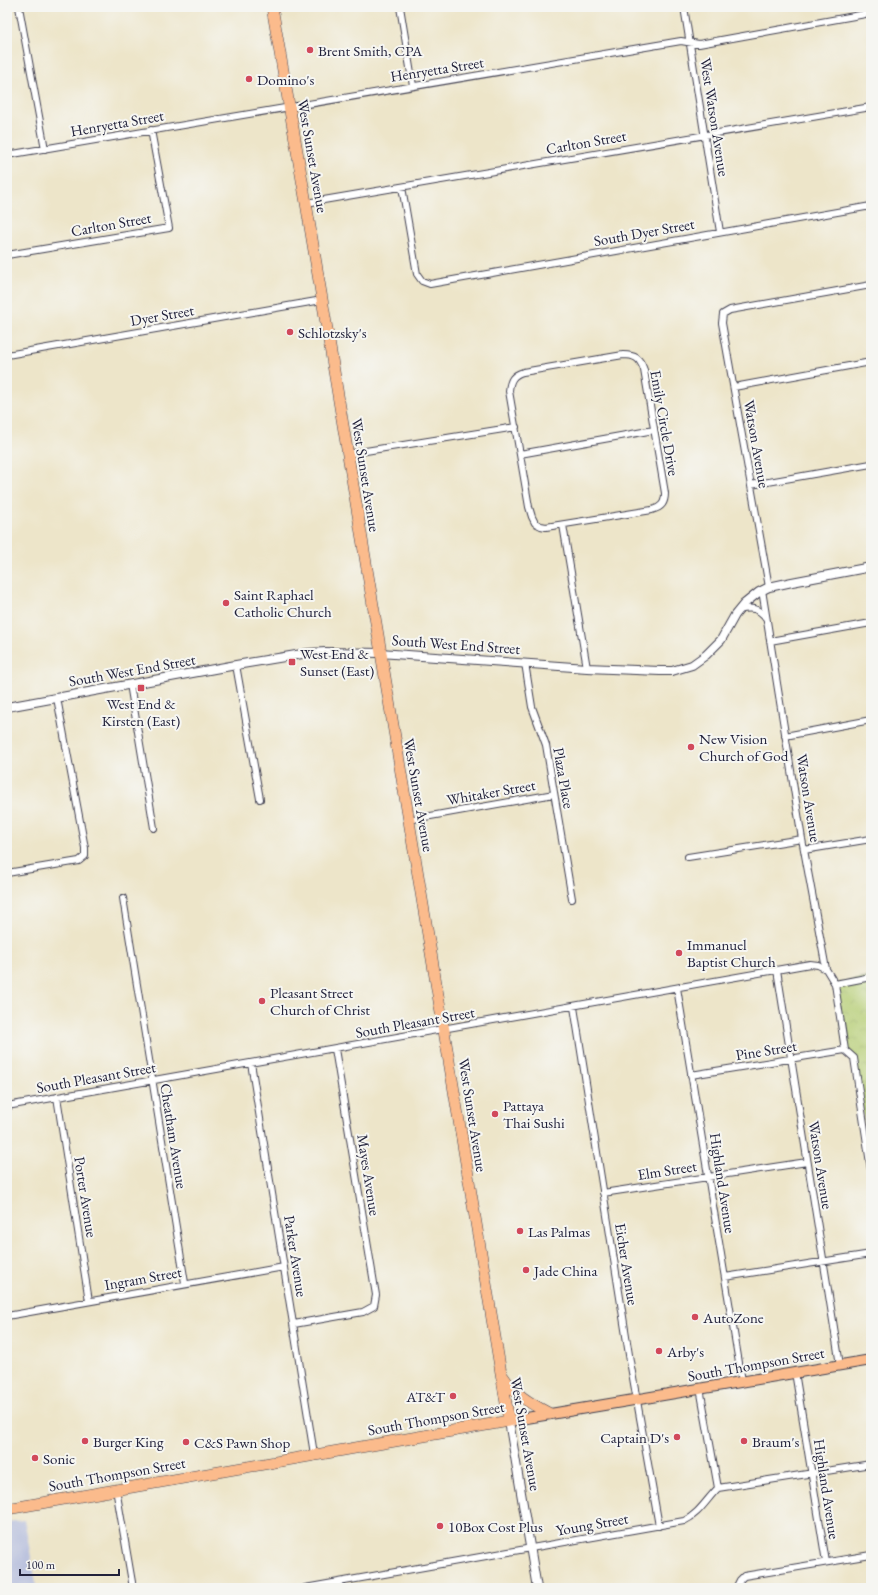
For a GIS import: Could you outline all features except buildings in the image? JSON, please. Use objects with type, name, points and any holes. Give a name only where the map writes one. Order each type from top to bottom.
[{"type":"highway","name":"West Sunset Avenue","points":[[272,7],[509,1421]]},
{"type":"highway","points":[[501,1372],[508,1384],[518,1394],[550,1414]]},
{"type":"highway","name":"South Thompson Street","points":[[7,1509],[509,1421]]},
{"type":"main road","name":"South Thompson Street","points":[[509,1421],[871,1360]]},
{"type":"street","points":[[19,7],[45,148]]},
{"type":"street","points":[[400,7],[413,86]]},
{"type":"street","name":"West Watson Avenue","points":[[684,7],[720,232]]},
{"type":"street","name":"Henryetta Street","points":[[7,155],[681,41],[699,44],[871,13]]},
{"type":"street","name":"Carlton Street","points":[[306,203],[871,107]]},
{"type":"street","name":"Carlton Street","points":[[7,255],[169,228],[151,130]]},
{"type":"street","name":"South Dyer Street","points":[[402,187],[418,274],[422,282],[430,284],[871,206]]},
{"type":"street","name":"Watson Avenue","points":[[835,984],[826,969],[802,839],[770,641],[765,589],[751,485],[722,318],[723,314],[730,310],[871,285]]},
{"type":"street","name":"Dyer Street","points":[[7,355],[322,300]]},
{"type":"street","name":"Emily Circle Drive","points":[[623,355],[636,357],[641,362],[644,370],[665,493],[665,499],[662,506],[652,510],[563,525],[541,526],[535,522],[532,517],[516,427],[510,384],[512,379],[517,374],[623,355]]},
{"type":"street","points":[[734,387],[871,362]]},
{"type":"street","points":[[347,454],[516,427]]},
{"type":"street","points":[[520,454],[654,430]]},
{"type":"street","points":[[751,485],[871,464]]},
{"type":"street","points":[[563,525],[587,668]]},
{"type":"street","name":"South West End Street","points":[[7,707],[308,653],[380,653],[587,668],[660,671],[672,670],[692,665],[715,648],[739,610],[750,598],[765,589],[792,582],[871,567]]},
{"type":"street","points":[[739,610],[750,608],[758,610],[767,620]]},
{"type":"street","points":[[770,641],[871,623]]},
{"type":"street","name":"Plaza Place","points":[[525,663],[532,707],[546,745],[572,899]]},
{"type":"street","points":[[236,665],[260,799]]},
{"type":"street","points":[[130,684],[154,828]]},
{"type":"street","points":[[7,874],[79,861],[85,856],[85,848],[57,698]]},
{"type":"street","points":[[785,736],[871,720]]},
{"type":"street","name":"Whitaker Street","points":[[408,820],[554,794]]},
{"type":"street","points":[[804,850],[871,838]]},
{"type":"street","points":[[688,858],[802,839]]},
{"type":"street","name":"Cheatham Avenue","points":[[123,898],[185,1284]]},
{"type":"street","name":"South Pleasant Street","points":[[7,1106],[574,1007],[810,964],[818,965],[826,969]]},
{"type":"street","name":"Watson Avenue","points":[[778,970],[840,1365]]},
{"type":"street","points":[[871,977],[835,984],[846,1050],[854,1058],[871,1170]]},
{"type":"street","name":"Highland Avenue","points":[[677,988],[742,1381]]},
{"type":"street","name":"Eicher Avenue","points":[[574,1007],[602,1193],[636,1399],[659,1526]]},
{"type":"street","name":"Mayes Avenue","points":[[294,1324],[363,1312],[374,1306],[376,1295],[335,1049]]},
{"type":"street","name":"Pine Street","points":[[691,1075],[846,1050]]},
{"type":"street","name":"Parker Avenue","points":[[251,1063],[314,1454]]},
{"type":"street","name":"Porter Avenue","points":[[57,1097],[89,1301]]},
{"type":"street","name":"Elm Street","points":[[602,1193],[807,1162]]},
{"type":"street","points":[[725,1277],[871,1254]]},
{"type":"street","name":"Ingram Street","points":[[7,1316],[284,1267]]},
{"type":"street","name":"Highland Avenue","points":[[795,1372],[826,1562]]},
{"type":"street","points":[[700,1388],[718,1488],[871,1464]]},
{"type":"street","name":"West Sunset Avenue","points":[[509,1421],[537,1588]]},
{"type":"street","name":"Young Street","points":[[305,1588],[684,1521],[692,1518],[718,1488]]},
{"type":"street","points":[[116,1489],[132,1588]]},
{"type":"street","points":[[736,1588],[744,1576],[871,1555]]},
{"type":"shaded area","points":[[24,1520],[37,1588],[7,1588],[7,1522]]},
{"type":"green space","points":[[871,977],[871,1158],[854,1058],[845,1050],[835,984]]},
{"type":"place","name":"Brent Smith, CPA","points":[[310,50]]},
{"type":"place","name":"Domino's","points":[[249,79]]},
{"type":"place","name":"Schlotzsky's","points":[[290,332]]},
{"type":"place","name":"Saint Raphael Catholic Church","points":[[226,603]]},
{"type":"place","name":"West End & Sunset (East)","points":[[292,662]]},
{"type":"place","name":"West End & Kirsten (East)","points":[[141,688]]},
{"type":"place","name":"New Vision Church of God","points":[[691,747]]},
{"type":"place","name":"Immanuel Baptist Church","points":[[679,953]]},
{"type":"place","name":"Pleasant Street Church of Christ","points":[[262,1001]]},
{"type":"place","name":"Pattaya Thai Sushi","points":[[495,1114]]},
{"type":"place","name":"Las Palmas","points":[[520,1231]]},
{"type":"place","name":"Jade China","points":[[526,1270]]},
{"type":"place","name":"AutoZone","points":[[695,1317]]},
{"type":"place","name":"Arby's","points":[[659,1351]]},
{"type":"place","name":"AT&T","points":[[453,1396]]},
{"type":"place","name":"Captain D's","points":[[677,1437]]},
{"type":"place","name":"Burger King","points":[[85,1441]]},
{"type":"place","name":"Braum's","points":[[744,1441]]},
{"type":"place","name":"C&S Pawn Shop","points":[[186,1442]]},
{"type":"place","name":"Sonic","points":[[35,1458]]},
{"type":"place","name":"10Box Cost Plus","points":[[440,1526]]}]
